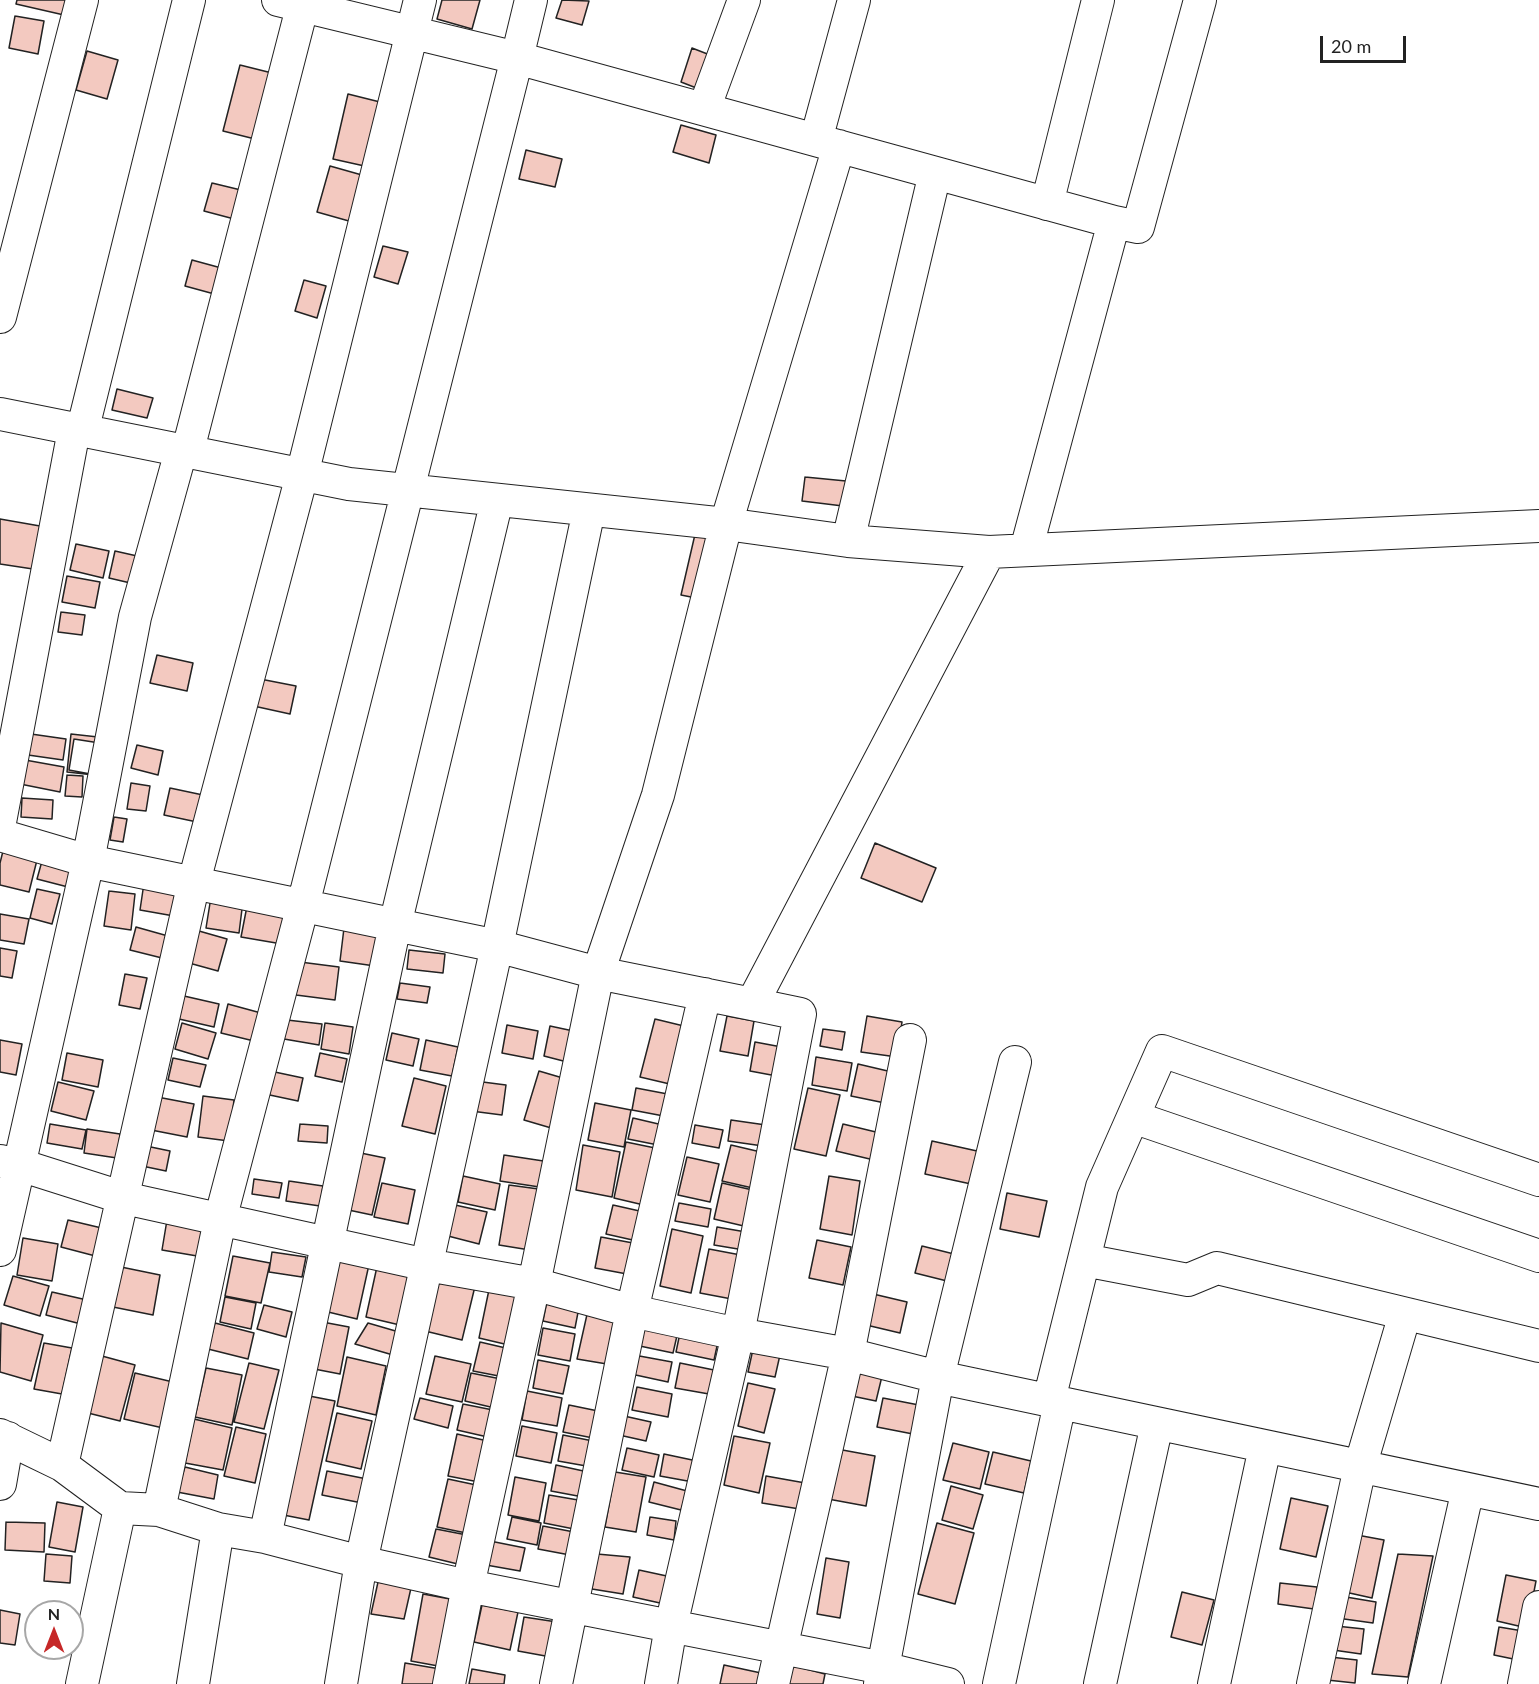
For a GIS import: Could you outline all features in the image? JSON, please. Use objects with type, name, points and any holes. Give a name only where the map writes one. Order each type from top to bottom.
[{"type":"street","points":[[0,317],[82,0]]},
{"type":"street","points":[[0,822],[78,431],[189,0]]},
{"type":"street","points":[[62,1465],[194,882],[302,475],[420,0]]},
{"type":"street","points":[[159,1510],[220,1220],[303,905],[531,0]]},
{"type":"street","points":[[705,110],[744,0]]},
{"type":"street","points":[[449,1684],[598,973],[658,795],[726,524],[828,143],[854,0]]},
{"type":"street","points":[[1047,204],[1098,0]]},
{"type":"street","points":[[0,1250],[10,1163],[88,861],[135,616],[181,451],[190,442],[294,2],[517,58],[1138,227],[1200,0]]},
{"type":"street","points":[[848,541],[935,173]]},
{"type":"street","points":[[1026,550],[1114,222]]},
{"type":"street","points":[[0,414],[348,484],[726,524],[848,541],[989,552],[1539,526]]},
{"type":"street","points":[[265,1537],[326,1241],[395,925],[496,500]]},
{"type":"street","points":[[341,1684],[361,1562],[497,946],[589,510]]},
{"type":"street","points":[[752,1004],[989,552]]},
{"type":"street","points":[[0,835],[88,861],[497,946],[598,973],[800,1014],[738,1334],[671,1626],[661,1684]]},
{"type":"street","points":[[556,1684],[574,1606],[632,1311],[705,994]]},
{"type":"street","points":[[773,1684],[848,1354],[910,1040]]},
{"type":"street","points":[[999,1684],[1054,1402],[1102,1187],[1162,1051],[1539,1180]]},
{"type":"street","points":[[882,1676],[938,1377],[1015,1062]]},
{"type":"street","points":[[1133,1117],[1539,1256]]},
{"type":"street","points":[[10,1163],[124,1198],[220,1220],[326,1241],[427,1265],[534,1284],[632,1311],[738,1334],[848,1354],[938,1377],[1539,1504]]},
{"type":"street","points":[[1084,1260],[1188,1280],[1217,1268],[1539,1346]]},
{"type":"street","points":[[1313,1684],[1360,1467],[1405,1314]]},
{"type":"street","points":[[1100,1684],[1157,1424]]},
{"type":"street","points":[[0,1484],[4,1437],[62,1465],[120,1508],[159,1510],[218,1529],[265,1537],[468,1586],[780,1649],[882,1676],[948,1684]]},
{"type":"street","points":[[1214,1684],[1265,1447]]},
{"type":"street","points":[[1424,1684],[1468,1489]]},
{"type":"street","points":[[82,1684],[120,1508]]},
{"type":"street","points":[[193,1684],[218,1529]]},
{"type":"street","points":[[1524,1684],[1539,1607]]},
{"type":"building","points":[[17,0],[68,0],[64,15],[16,4]]},
{"type":"building","points":[[442,0],[480,0],[472,29],[437,19]]},
{"type":"building","points":[[562,0],[589,1],[582,25],[556,18]]},
{"type":"building","points":[[15,16],[44,21],[38,54],[9,48]]},
{"type":"building","points":[[692,48],[710,55],[699,89],[681,82]]},
{"type":"building","points":[[87,51],[118,60],[107,99],[76,90]]},
{"type":"building","points":[[240,65],[276,74],[259,140],[223,131]]},
{"type":"building","points":[[348,94],[384,103],[369,167],[333,159]]},
{"type":"building","points":[[681,125],[716,135],[709,163],[673,152]]},
{"type":"building","points":[[526,150],[562,159],[555,187],[519,179]]},
{"type":"building","points":[[330,166],[369,177],[356,223],[317,212]]},
{"type":"building","points":[[212,183],[245,191],[238,220],[204,211]]},
{"type":"building","points":[[383,246],[408,252],[398,284],[374,277]]},
{"type":"building","points":[[192,260],[225,269],[218,295],[185,286]]},
{"type":"building","points":[[304,280],[326,286],[317,318],[295,311]]},
{"type":"building","points":[[117,389],[153,398],[147,418],[112,410]]},
{"type":"building","points":[[805,477],[846,481],[843,506],[802,501]]},
{"type":"building","points":[[0,519],[40,526],[33,569],[0,564]]},
{"type":"building","points":[[696,530],[721,536],[706,600],[681,595]]},
{"type":"building","points":[[76,544],[109,551],[103,578],[70,570]]},
{"type":"building","points":[[115,551],[146,558],[139,585],[109,578]]},
{"type":"building","points":[[67,576],[100,582],[95,608],[62,602]]},
{"type":"building","points":[[61,612],[85,615],[82,635],[58,632]]},
{"type":"building","points":[[157,655],[193,663],[187,691],[150,683]]},
{"type":"building","points":[[255,678],[296,686],[290,714],[249,705]]},
{"type":"building","points":[[31,734],[66,739],[63,760],[28,755]]},
{"type":"building","points":[[71,734],[107,738],[103,776],[67,772]]},
{"type":"building","points":[[74,739],[106,744],[101,776],[69,770]]},
{"type":"building","points":[[137,745],[163,751],[158,775],[131,768]]},
{"type":"building","points":[[25,760],[64,767],[60,792],[20,784]]},
{"type":"building","points":[[67,775],[83,776],[82,797],[65,796]]},
{"type":"building","points":[[131,783],[150,786],[146,811],[127,809]]},
{"type":"building","points":[[170,788],[203,795],[197,822],[164,815]]},
{"type":"building","points":[[22,798],[53,800],[52,819],[21,817]]},
{"type":"building","points":[[114,817],[127,819],[123,842],[110,840]]},
{"type":"building","points":[[875,843],[936,868],[922,902],[861,878]]},
{"type":"building","points":[[3,851],[37,860],[29,892],[0,885],[0,863]]},
{"type":"building","points":[[42,861],[73,869],[68,887],[37,879]]},
{"type":"building","points":[[144,883],[178,889],[174,916],[140,910]]},
{"type":"building","points":[[37,889],[60,894],[52,924],[30,918]]},
{"type":"building","points":[[109,891],[135,894],[131,930],[104,926]]},
{"type":"building","points":[[211,897],[243,901],[239,933],[206,928]]},
{"type":"building","points":[[248,901],[289,909],[282,944],[241,937]]},
{"type":"building","points":[[0,914],[29,919],[24,944],[0,940]]},
{"type":"building","points":[[136,927],[168,936],[162,958],[130,950]]},
{"type":"building","points":[[344,928],[379,933],[375,966],[340,961]]},
{"type":"building","points":[[199,931],[227,939],[218,971],[189,963]]},
{"type":"building","points":[[0,948],[17,951],[12,978],[0,976]]},
{"type":"building","points":[[409,950],[445,954],[443,973],[407,969]]},
{"type":"building","points":[[300,962],[339,967],[335,1000],[296,995]]},
{"type":"building","points":[[125,974],[147,978],[140,1009],[119,1005]]},
{"type":"building","points":[[400,983],[430,987],[427,1003],[397,999]]},
{"type":"building","points":[[184,996],[219,1004],[214,1027],[179,1019]]},
{"type":"building","points":[[228,1004],[261,1013],[254,1041],[221,1033]]},
{"type":"building","points":[[727,1016],[754,1021],[748,1056],[720,1051]]},
{"type":"building","points":[[867,1016],[902,1022],[897,1057],[861,1052]]},
{"type":"building","points":[[655,1019],[688,1027],[674,1085],[640,1077]]},
{"type":"building","points":[[287,1020],[322,1024],[319,1045],[284,1039]]},
{"type":"building","points":[[182,1023],[216,1033],[208,1059],[175,1049]]},
{"type":"building","points":[[325,1023],[353,1027],[349,1054],[321,1049]]},
{"type":"building","points":[[507,1025],[538,1031],[533,1059],[502,1053]]},
{"type":"building","points":[[550,1026],[578,1032],[571,1063],[544,1056]]},
{"type":"building","points":[[823,1029],[845,1032],[842,1050],[820,1046]]},
{"type":"building","points":[[392,1033],[419,1039],[413,1066],[386,1060]]},
{"type":"building","points":[[0,1040],[22,1044],[16,1075],[0,1072]]},
{"type":"building","points":[[426,1040],[458,1047],[452,1076],[420,1070]]},
{"type":"building","points":[[755,1042],[787,1048],[782,1077],[750,1071]]},
{"type":"building","points":[[67,1053],[103,1060],[98,1087],[62,1080]]},
{"type":"building","points":[[320,1053],[347,1059],[342,1082],[315,1076]]},
{"type":"building","points":[[816,1057],[852,1063],[847,1091],[812,1085]]},
{"type":"building","points":[[173,1058],[206,1065],[200,1087],[168,1080]]},
{"type":"building","points":[[858,1064],[892,1072],[885,1103],[851,1096]]},
{"type":"building","points":[[270,1071],[303,1078],[298,1101],[265,1094]]},
{"type":"building","points":[[539,1071],[573,1081],[558,1130],[524,1120]]},
{"type":"building","points":[[414,1078],[446,1086],[435,1134],[402,1126]]},
{"type":"building","points":[[475,1081],[506,1085],[502,1115],[471,1111]]},
{"type":"building","points":[[58,1082],[94,1091],[86,1120],[51,1111]]},
{"type":"building","points":[[636,1088],[673,1095],[669,1117],[632,1110]]},
{"type":"building","points":[[808,1088],[840,1095],[826,1156],[794,1149]]},
{"type":"building","points":[[152,1096],[194,1104],[187,1137],[146,1129]]},
{"type":"building","points":[[203,1096],[234,1100],[229,1141],[198,1137]]},
{"type":"building","points":[[595,1103],[631,1110],[624,1147],[588,1140]]},
{"type":"building","points":[[633,1118],[667,1126],[663,1146],[628,1139]]},
{"type":"building","points":[[731,1120],[766,1125],[763,1146],[728,1141]]},
{"type":"building","points":[[50,1124],[86,1130],[82,1149],[47,1143]]},
{"type":"building","points":[[300,1124],[328,1126],[327,1143],[298,1141]]},
{"type":"building","points":[[843,1124],[880,1133],[874,1160],[836,1151]]},
{"type":"building","points":[[695,1125],[723,1130],[719,1148],[692,1143]]},
{"type":"building","points":[[87,1129],[120,1134],[117,1158],[84,1153]]},
{"type":"building","points":[[932,1141],[977,1151],[971,1184],[925,1174]]},
{"type":"building","points":[[626,1142],[660,1149],[648,1206],[614,1198]]},
{"type":"building","points":[[583,1145],[620,1152],[612,1197],[576,1190]]},
{"type":"building","points":[[731,1145],[765,1153],[757,1189],[722,1181]]},
{"type":"building","points":[[146,1146],[170,1151],[166,1171],[142,1166]]},
{"type":"building","points":[[351,1151],[385,1158],[372,1215],[339,1208]]},
{"type":"building","points":[[504,1155],[550,1162],[546,1188],[500,1181]]},
{"type":"building","points":[[687,1157],[719,1164],[710,1202],[678,1195]]},
{"type":"building","points":[[463,1176],[500,1184],[495,1210],[458,1202]]},
{"type":"building","points":[[829,1176],[860,1181],[852,1235],[820,1229]]},
{"type":"building","points":[[254,1179],[282,1183],[279,1198],[252,1194]]},
{"type":"building","points":[[289,1181],[323,1186],[320,1206],[286,1201]]},
{"type":"building","points":[[382,1183],[415,1190],[408,1224],[374,1217]]},
{"type":"building","points":[[722,1183],[757,1191],[748,1227],[714,1219]]},
{"type":"building","points":[[509,1185],[546,1190],[536,1251],[499,1245]]},
{"type":"building","points":[[1007,1193],[1047,1201],[1039,1237],[1000,1229]]},
{"type":"building","points":[[679,1203],[711,1209],[708,1227],[675,1221]]},
{"type":"building","points":[[455,1205],[487,1212],[479,1244],[448,1236]]},
{"type":"building","points":[[613,1205],[644,1212],[637,1241],[606,1234]]},
{"type":"building","points":[[68,1220],[110,1230],[103,1258],[61,1247]]},
{"type":"building","points":[[167,1220],[208,1227],[203,1257],[162,1250]]},
{"type":"building","points":[[717,1227],[746,1232],[744,1250],[714,1245]]},
{"type":"building","points":[[672,1229],[703,1236],[691,1293],[660,1286]]},
{"type":"building","points":[[601,1237],[633,1243],[627,1274],[595,1268]]},
{"type":"building","points":[[23,1238],[58,1244],[52,1281],[17,1275]]},
{"type":"building","points":[[817,1240],[851,1247],[843,1285],[809,1278]]},
{"type":"building","points":[[922,1246],[954,1254],[947,1281],[915,1273]]},
{"type":"building","points":[[709,1249],[746,1256],[737,1300],[700,1293]]},
{"type":"building","points":[[272,1252],[306,1257],[302,1277],[269,1272]]},
{"type":"building","points":[[337,1253],[370,1260],[357,1319],[324,1311]]},
{"type":"building","points":[[233,1256],[270,1263],[261,1303],[225,1296]]},
{"type":"building","points":[[378,1262],[417,1271],[404,1326],[366,1317]]},
{"type":"building","points":[[121,1267],[160,1275],[153,1315],[113,1307]]},
{"type":"building","points":[[439,1269],[477,1278],[462,1340],[425,1331]]},
{"type":"building","points":[[13,1276],[49,1286],[40,1316],[4,1305]]},
{"type":"building","points":[[491,1280],[526,1287],[513,1346],[479,1338]]},
{"type":"building","points":[[52,1292],[87,1300],[81,1324],[46,1315]]},
{"type":"building","points":[[869,1293],[907,1302],[900,1333],[862,1324]]},
{"type":"building","points":[[548,1296],[580,1302],[575,1328],[543,1321]]},
{"type":"building","points":[[225,1297],[256,1303],[251,1329],[220,1322]]},
{"type":"building","points":[[264,1305],[292,1312],[286,1337],[257,1329]]},
{"type":"building","points":[[588,1310],[623,1317],[613,1365],[577,1359]]},
{"type":"building","points":[[640,1318],[679,1327],[673,1353],[635,1345]]},
{"type":"building","points":[[317,1321],[349,1327],[340,1374],[309,1368]]},
{"type":"building","points":[[1,1323],[43,1335],[31,1381],[0,1372]]},
{"type":"building","points":[[215,1323],[254,1333],[248,1359],[208,1349]]},
{"type":"building","points":[[368,1323],[399,1332],[393,1355],[355,1344]]},
{"type":"building","points":[[543,1328],[575,1334],[570,1361],[538,1355]]},
{"type":"building","points":[[681,1328],[719,1337],[714,1360],[676,1352]]},
{"type":"building","points":[[755,1340],[782,1346],[775,1377],[748,1372]]},
{"type":"building","points":[[480,1342],[510,1349],[504,1377],[473,1371]]},
{"type":"building","points":[[44,1343],[72,1348],[62,1394],[34,1389]]},
{"type":"building","points":[[634,1355],[672,1362],[668,1382],[631,1374]]},
{"type":"building","points":[[102,1356],[135,1365],[120,1421],[88,1413]]},
{"type":"building","points":[[435,1356],[471,1364],[462,1402],[426,1394]]},
{"type":"building","points":[[347,1357],[386,1366],[376,1415],[337,1406]]},
{"type":"building","points":[[538,1360],[569,1366],[563,1394],[533,1388]]},
{"type":"building","points":[[249,1363],[279,1370],[264,1429],[234,1422]]},
{"type":"building","points":[[680,1363],[714,1370],[709,1394],[675,1388]]},
{"type":"building","points":[[853,1365],[883,1372],[876,1401],[847,1395]]},
{"type":"building","points":[[206,1368],[242,1375],[232,1425],[195,1417]]},
{"type":"building","points":[[135,1373],[173,1382],[163,1428],[124,1419]]},
{"type":"building","points":[[471,1373],[506,1380],[499,1409],[465,1401]]},
{"type":"building","points":[[748,1383],[775,1389],[764,1433],[738,1426]]},
{"type":"building","points":[[637,1387],[672,1394],[668,1417],[632,1410]]},
{"type":"building","points":[[527,1391],[562,1398],[557,1426],[522,1420]]},
{"type":"building","points":[[299,1394],[335,1401],[309,1520],[273,1513]]},
{"type":"building","points":[[420,1398],[453,1406],[448,1428],[414,1419]]},
{"type":"building","points":[[883,1398],[919,1405],[913,1434],[877,1427]]},
{"type":"building","points":[[463,1404],[498,1411],[492,1438],[457,1430]]},
{"type":"building","points":[[569,1405],[603,1412],[598,1439],[563,1432]]},
{"type":"building","points":[[337,1413],[372,1421],[361,1469],[326,1461]]},
{"type":"building","points":[[624,1416],[651,1422],[646,1441],[619,1435]]},
{"type":"building","points":[[194,1419],[232,1428],[223,1470],[185,1463]]},
{"type":"building","points":[[522,1426],[557,1433],[551,1463],[516,1456]]},
{"type":"building","points":[[236,1427],[266,1434],[255,1483],[224,1476]]},
{"type":"building","points":[[457,1434],[492,1442],[484,1483],[448,1476]]},
{"type":"building","points":[[563,1435],[598,1442],[592,1467],[558,1461]]},
{"type":"building","points":[[734,1436],[770,1443],[759,1493],[724,1485]]},
{"type":"building","points":[[953,1443],[989,1452],[980,1489],[943,1480]]},
{"type":"building","points":[[627,1448],[659,1455],[654,1477],[622,1470]]},
{"type":"building","points":[[837,1449],[875,1456],[866,1506],[828,1499]]},
{"type":"building","points":[[993,1452],[1031,1461],[1024,1493],[985,1484]]},
{"type":"building","points":[[664,1454],[697,1461],[693,1482],[660,1476]]},
{"type":"building","points":[[556,1465],[588,1472],[583,1497],[551,1491]]},
{"type":"building","points":[[185,1467],[218,1475],[214,1499],[177,1492]]},
{"type":"building","points":[[327,1471],[367,1479],[362,1503],[322,1495]]},
{"type":"building","points":[[615,1472],[646,1477],[636,1532],[605,1527]]},
{"type":"building","points":[[766,1476],[811,1484],[806,1510],[762,1503]]},
{"type":"building","points":[[515,1477],[546,1483],[539,1521],[508,1515]]},
{"type":"building","points":[[448,1479],[481,1486],[471,1534],[437,1527]]},
{"type":"building","points":[[654,1482],[687,1491],[681,1510],[649,1502]]},
{"type":"building","points":[[951,1486],[983,1495],[973,1529],[942,1520]]},
{"type":"building","points":[[549,1495],[584,1501],[579,1530],[544,1523]]},
{"type":"building","points":[[1291,1498],[1328,1506],[1316,1557],[1280,1549]]},
{"type":"building","points":[[57,1502],[83,1507],[75,1552],[49,1547]]},
{"type":"building","points":[[512,1517],[541,1523],[537,1545],[507,1539]]},
{"type":"building","points":[[650,1517],[676,1521],[674,1540],[647,1535]]},
{"type":"building","points":[[6,1522],[45,1523],[44,1552],[5,1550]]},
{"type":"building","points":[[937,1523],[974,1533],[955,1604],[918,1594]]},
{"type":"building","points":[[543,1526],[574,1532],[570,1555],[538,1549]]},
{"type":"building","points":[[436,1529],[472,1536],[466,1566],[429,1557]]},
{"type":"building","points":[[1357,1535],[1384,1540],[1372,1598],[1345,1592]]},
{"type":"building","points":[[490,1541],[525,1548],[520,1571],[486,1565]]},
{"type":"building","points":[[46,1554],[72,1556],[70,1583],[44,1581]]},
{"type":"building","points":[[597,1554],[630,1557],[623,1594],[592,1589]]},
{"type":"building","points":[[1398,1554],[1433,1556],[1408,1677],[1372,1674]]},
{"type":"building","points":[[826,1558],[849,1562],[840,1618],[817,1614]]},
{"type":"building","points":[[639,1570],[676,1578],[669,1605],[633,1597]]},
{"type":"building","points":[[1506,1575],[1536,1581],[1527,1628],[1497,1621]]},
{"type":"building","points":[[378,1582],[411,1588],[404,1619],[371,1614]]},
{"type":"building","points":[[1280,1583],[1317,1587],[1314,1609],[1278,1604]]},
{"type":"building","points":[[1182,1592],[1214,1600],[1202,1645],[1171,1637]]},
{"type":"building","points":[[423,1594],[461,1601],[449,1668],[411,1661]]},
{"type":"building","points":[[1340,1596],[1376,1602],[1373,1623],[1337,1618]]},
{"type":"building","points":[[482,1605],[518,1612],[510,1650],[474,1642]]},
{"type":"building","points":[[0,1610],[20,1614],[15,1645],[0,1643]]},
{"type":"building","points":[[524,1617],[557,1622],[551,1657],[518,1651]]},
{"type":"building","points":[[1336,1626],[1364,1629],[1361,1654],[1333,1650]]},
{"type":"building","points":[[1499,1627],[1529,1632],[1523,1661],[1494,1655]]},
{"type":"building","points":[[1330,1657],[1357,1660],[1355,1683],[1327,1680]]},
{"type":"building","points":[[405,1663],[446,1670],[444,1684],[402,1684]]},
{"type":"building","points":[[724,1665],[761,1673],[758,1684],[720,1684]]},
{"type":"building","points":[[791,1665],[825,1674],[823,1684],[786,1684]]},
{"type":"building","points":[[472,1669],[505,1675],[504,1684],[469,1684]]}]
